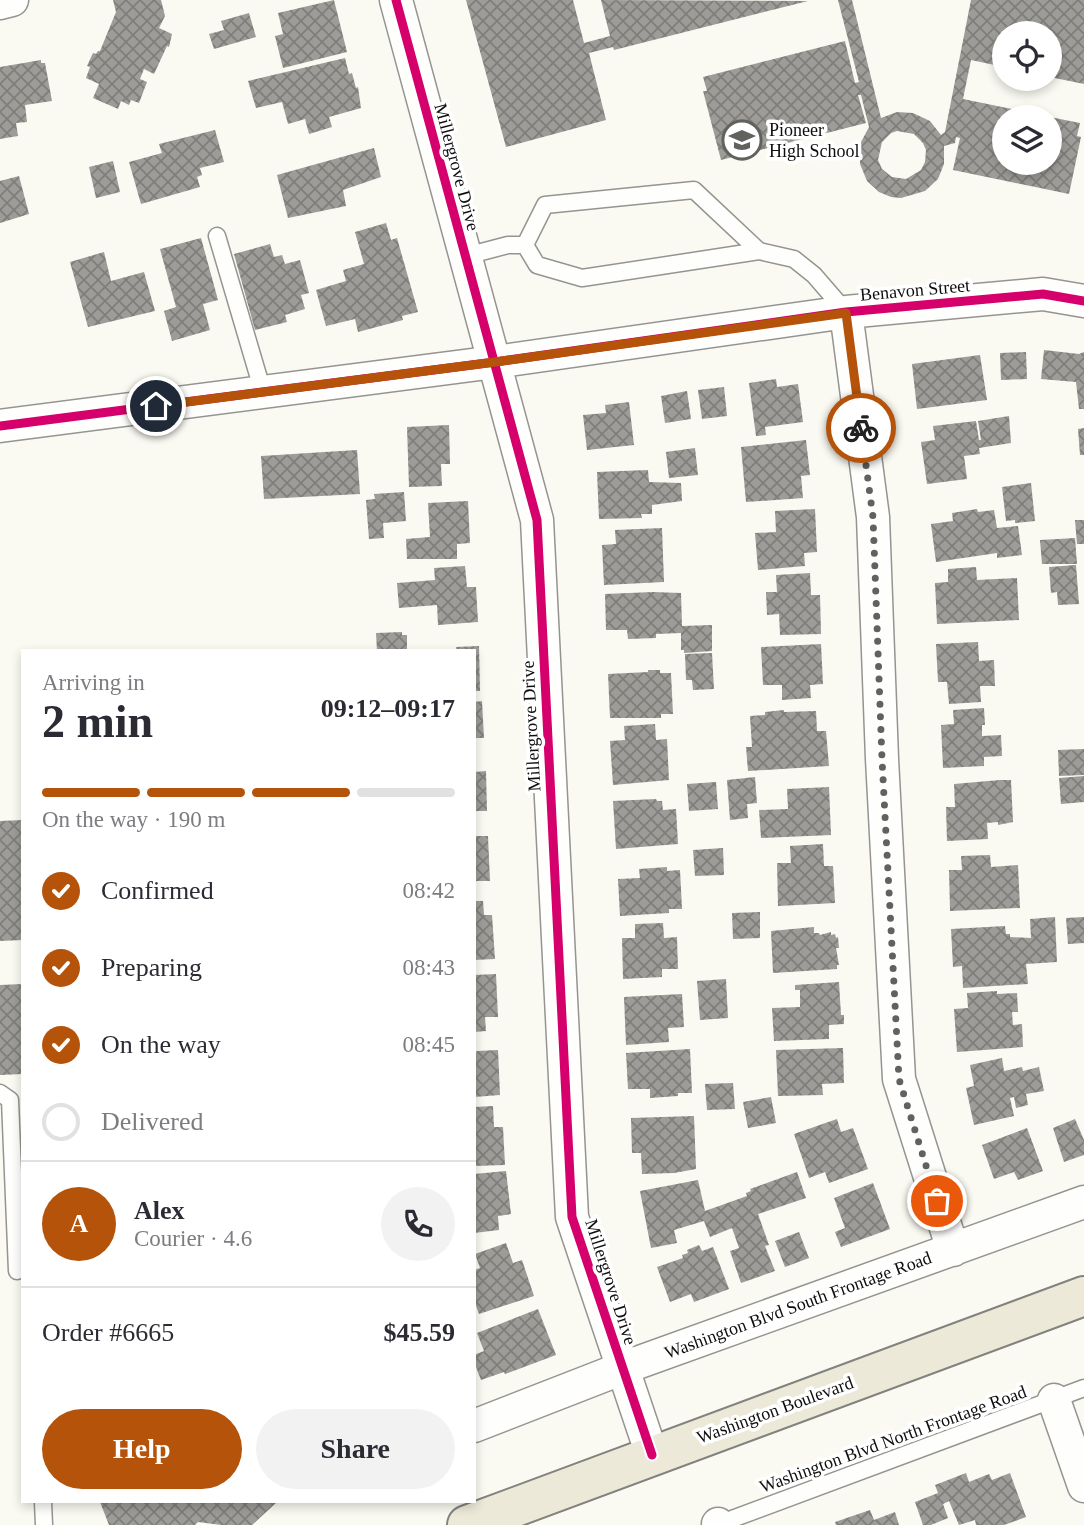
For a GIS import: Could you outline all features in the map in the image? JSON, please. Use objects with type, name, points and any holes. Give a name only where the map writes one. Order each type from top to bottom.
[{"type":"main road","name":"Washington Boulevard","points":[[467,1525],[1084,1296]]},
{"type":"street","points":[[0,4],[12,0]]},
{"type":"street","name":"Millergrove Drive","points":[[396,0],[537,520],[572,1217],[652,1455]]},
{"type":"street","name":"Benavon Street","points":[[0,426],[846,313],[1042,294],[1084,301]]},
{"type":"street","points":[[846,313],[873,517],[882,759],[899,1079],[953,1250]]},
{"type":"street","name":"Washington Blvd South Frontage Road","points":[[476,1425],[623,1368],[1084,1202]]},
{"type":"street","points":[[1054,1400],[1084,1486]]},
{"type":"lane","points":[[525,244],[545,205],[694,190],[759,251]]},
{"type":"lane","points":[[217,236],[263,392]]},
{"type":"lane","points":[[466,256],[508,245],[525,244]]},
{"type":"lane","points":[[525,244],[537,265],[582,278],[759,251],[794,259],[814,275],[846,313]]},
{"type":"lane","points":[[0,1093],[10,1100],[20,1273],[0,1264]]},
{"type":"lane","name":"Washington Blvd North Frontage Road","points":[[718,1525],[1084,1388]]},
{"type":"lane","points":[[43,1503],[44,1525]]},
{"type":"building","points":[[113,0],[161,0],[165,16],[159,28],[172,34],[169,47],[167,46],[154,74],[144,69],[140,79],[147,82],[139,103],[131,100],[129,105],[121,101],[118,109],[93,98],[99,84],[86,78],[90,67],[87,66],[93,53],[100,51],[116,12]]},
{"type":"building","points":[[334,0],[347,52],[283,68],[275,36],[283,34],[278,13]]},
{"type":"building","points":[[466,0],[573,0],[584,43],[610,36],[601,0],[808,1],[614,50],[613,47],[589,53],[606,120],[506,147]]},
{"type":"building","points":[[838,0],[852,0],[881,118],[897,112],[913,113],[930,121],[941,135],[945,132],[971,0],[1084,0],[1084,84],[1062,79],[1062,21],[992,21],[992,64],[971,60],[963,99],[993,105],[992,175],[1062,175],[1062,119],[1080,123],[1077,136],[1081,137],[1069,194],[953,170],[960,138],[956,137],[955,143],[944,146],[944,164],[938,179],[925,191],[901,198],[879,192],[867,181],[860,164],[860,144],[869,127],[861,95],[858,95],[866,123],[721,160],[703,91],[707,91],[703,77],[845,41],[855,83],[859,82]],"holes":[[[897,131],[914,134],[926,150],[921,170],[906,179],[892,177],[882,169],[878,160],[882,142],[891,133]]]},
{"type":"building","points":[[249,13],[256,37],[214,49],[209,34],[224,30],[221,21]]},
{"type":"building","points":[[345,58],[349,74],[352,73],[356,88],[358,87],[361,108],[329,117],[332,127],[309,134],[305,119],[288,124],[282,102],[256,108],[248,81]]},
{"type":"building","points":[[41,60],[41,63],[45,63],[52,101],[25,105],[27,122],[16,123],[18,136],[0,139],[0,67]]},
{"type":"building","points":[[215,130],[224,162],[200,168],[202,175],[197,177],[200,187],[141,204],[129,162],[162,153],[159,144]]},
{"type":"building","points":[[374,148],[381,177],[343,190],[346,206],[288,218],[277,175]]},
{"type":"building","points":[[113,161],[120,192],[96,198],[89,167]]},
{"type":"building","points":[[19,176],[29,214],[0,223],[0,181]]},
{"type":"building","points":[[386,223],[391,240],[397,238],[418,312],[402,316],[403,320],[358,332],[355,319],[326,326],[316,290],[346,281],[343,270],[364,264],[355,232]]},
{"type":"building","points":[[201,238],[218,300],[203,304],[210,330],[172,341],[164,311],[176,307],[160,249]]},
{"type":"building","points":[[270,244],[274,257],[282,255],[285,264],[300,260],[309,293],[301,295],[305,309],[285,315],[287,322],[255,330],[234,254]]},
{"type":"building","points":[[104,252],[111,281],[144,272],[155,311],[88,327],[70,262]]},
{"type":"building","points":[[1044,350],[1079,354],[1084,352],[1084,409],[1079,409],[1076,382],[1041,379]]},
{"type":"building","points":[[1026,352],[1027,379],[1001,380],[1000,353]]},
{"type":"building","points":[[980,355],[987,400],[917,409],[912,364]]},
{"type":"building","points":[[776,379],[777,387],[798,384],[803,422],[765,427],[766,435],[756,436],[749,383]]},
{"type":"building","points":[[724,387],[727,416],[702,419],[698,390]]},
{"type":"building","points":[[687,391],[691,419],[665,423],[661,396]]},
{"type":"building","points":[[629,402],[634,445],[587,450],[583,415],[606,413],[605,405]]},
{"type":"building","points":[[1009,416],[1011,443],[979,448],[980,454],[964,456],[967,479],[927,484],[921,442],[935,440],[933,426],[976,421],[981,440],[978,421]]},
{"type":"building","points":[[449,425],[450,464],[441,464],[442,486],[409,487],[407,427]]},
{"type":"building","points":[[1084,428],[1084,455],[1080,455],[1078,429]]},
{"type":"building","points":[[806,440],[810,475],[801,476],[803,498],[746,502],[741,447]]},
{"type":"building","points":[[695,448],[698,475],[669,478],[666,452]]},
{"type":"building","points":[[357,450],[360,494],[264,499],[261,456]]},
{"type":"building","points":[[648,470],[649,482],[681,483],[682,501],[652,505],[652,514],[641,514],[642,518],[599,519],[597,472]]},
{"type":"building","points":[[1031,483],[1035,521],[1006,521],[1002,487]]},
{"type":"building","points":[[404,492],[406,521],[383,523],[384,538],[369,539],[366,500],[375,499],[374,494]]},
{"type":"building","points":[[468,501],[470,543],[457,544],[457,559],[407,559],[406,539],[430,537],[428,503]]},
{"type":"building","points":[[815,509],[817,552],[804,553],[805,566],[758,570],[755,533],[776,532],[775,511]]},
{"type":"building","points":[[977,509],[978,512],[994,510],[997,528],[1018,526],[1022,555],[997,558],[997,553],[936,562],[931,524],[953,521],[952,513]]},
{"type":"building","points":[[1075,520],[1084,520],[1084,544],[1077,544]]},
{"type":"building","points":[[662,528],[664,582],[604,585],[602,545],[616,544],[615,530]]},
{"type":"building","points":[[1075,538],[1077,564],[1042,564],[1040,540]]},
{"type":"building","points":[[1076,565],[1079,604],[1058,605],[1057,592],[1051,593],[1049,567]]},
{"type":"building","points":[[465,566],[467,587],[476,587],[478,622],[438,625],[437,605],[399,608],[397,583],[435,580],[434,568]]},
{"type":"building","points":[[976,567],[977,580],[1017,578],[1019,620],[937,624],[935,583],[948,582],[948,569]]},
{"type":"building","points":[[810,573],[811,595],[820,595],[821,634],[780,635],[779,614],[767,615],[766,592],[777,592],[776,575]]},
{"type":"building","points":[[681,593],[682,626],[712,625],[712,651],[684,653],[684,650],[681,650],[681,633],[656,634],[656,638],[628,639],[627,630],[606,630],[605,594]]},
{"type":"building","points":[[402,632],[402,635],[407,635],[407,649],[377,649],[376,633]]},
{"type":"building","points":[[978,642],[979,661],[994,660],[995,686],[980,686],[981,702],[949,704],[947,682],[938,682],[936,644]]},
{"type":"building","points":[[821,644],[823,684],[810,685],[811,698],[782,700],[782,685],[763,685],[761,647]]},
{"type":"building","points":[[479,646],[480,691],[476,691],[476,649],[456,647]]},
{"type":"building","points":[[712,653],[714,689],[693,690],[692,680],[686,680],[685,654]]},
{"type":"building","points":[[648,670],[671,673],[673,714],[661,714],[661,718],[610,718],[608,674]]},
{"type":"building","points":[[482,701],[484,738],[476,738],[476,702]]},
{"type":"building","points":[[984,708],[985,725],[982,725],[982,736],[1001,735],[1002,756],[984,757],[984,766],[943,768],[941,725],[954,724],[953,710]]},
{"type":"building","points":[[784,710],[816,711],[817,731],[826,731],[829,766],[748,771],[746,747],[752,747],[750,716]]},
{"type":"building","points":[[655,724],[656,740],[667,739],[669,780],[613,785],[610,741],[625,740],[624,726]]},
{"type":"building","points":[[1084,749],[1084,775],[1059,776],[1058,750]]},
{"type":"building","points":[[486,771],[487,811],[476,811],[476,772]]},
{"type":"building","points":[[1084,776],[1084,802],[1061,804],[1059,778]]},
{"type":"building","points":[[755,777],[757,803],[747,804],[748,818],[730,820],[727,780]]},
{"type":"building","points":[[1011,780],[1013,822],[998,825],[998,822],[987,823],[988,839],[947,841],[946,807],[955,807],[954,784]]},
{"type":"building","points":[[716,782],[718,809],[689,811],[687,784]]},
{"type":"building","points":[[829,787],[831,835],[761,838],[759,810],[788,809],[787,789]]},
{"type":"building","points":[[613,801],[662,801],[663,810],[676,809],[678,844],[616,849]]},
{"type":"building","points":[[21,820],[21,940],[0,941],[0,821]]},
{"type":"building","points":[[476,836],[488,836],[490,881],[476,881]]},
{"type":"building","points":[[823,844],[824,866],[833,866],[835,903],[778,906],[777,863],[791,863],[790,846]]},
{"type":"building","points":[[723,848],[724,875],[695,876],[693,850]]},
{"type":"building","points":[[990,855],[991,867],[1018,865],[1020,908],[950,911],[949,870],[962,870],[961,856]]},
{"type":"building","points":[[667,867],[667,871],[680,870],[682,909],[669,909],[669,913],[620,916],[618,879],[640,878],[639,869]]},
{"type":"building","points":[[476,901],[483,901],[484,915],[492,915],[495,959],[476,960]]},
{"type":"building","points":[[760,912],[760,938],[733,939],[732,913]]},
{"type":"building","points":[[1055,917],[1057,962],[1026,964],[1028,984],[963,988],[962,966],[953,967],[951,929],[1005,926],[1006,934],[1010,934],[1010,937],[1031,938],[1030,919]]},
{"type":"building","points":[[1084,917],[1084,943],[1068,944],[1066,918]]},
{"type":"building","points":[[663,923],[664,938],[677,937],[678,969],[662,969],[662,977],[623,979],[622,938],[635,938],[635,924]]},
{"type":"building","points":[[814,927],[814,933],[820,935],[831,932],[831,935],[838,937],[837,969],[773,973],[771,931]]},
{"type":"building","points":[[496,974],[498,1017],[485,1017],[486,1031],[476,1032],[476,975]]},
{"type":"building","points":[[726,979],[728,1018],[700,1020],[697,981]]},
{"type":"building","points":[[839,982],[844,1024],[829,1025],[829,1039],[774,1041],[772,1008],[800,1007],[800,990],[795,990],[795,985]]},
{"type":"building","points":[[21,984],[21,1074],[0,1075],[0,985]]},
{"type":"building","points":[[997,991],[997,994],[1017,993],[1018,1012],[1012,1012],[1013,1025],[1022,1024],[1023,1047],[957,1052],[954,1009],[968,1008],[967,993]]},
{"type":"building","points":[[682,994],[684,1027],[668,1028],[669,1042],[626,1045],[624,997]]},
{"type":"building","points":[[843,1048],[844,1083],[822,1084],[823,1095],[778,1096],[776,1050]]},
{"type":"building","points":[[690,1049],[692,1093],[650,1098],[650,1089],[628,1089],[626,1053]]},
{"type":"building","points":[[498,1050],[500,1095],[476,1097],[477,1051]]},
{"type":"building","points":[[1002,1058],[1004,1071],[1022,1067],[1023,1071],[1039,1067],[1044,1091],[1026,1094],[1028,1105],[1016,1108],[1014,1097],[1010,1098],[1014,1116],[974,1125],[966,1088],[974,1086],[970,1065]]},
{"type":"building","points":[[733,1083],[735,1109],[707,1110],[705,1084]]},
{"type":"building","points":[[771,1097],[776,1123],[748,1128],[743,1102]]},
{"type":"building","points":[[493,1106],[494,1127],[503,1127],[505,1165],[476,1166],[476,1107]]},
{"type":"building","points":[[694,1116],[696,1169],[642,1174],[641,1153],[632,1153],[631,1118]]},
{"type":"building","points":[[837,1119],[841,1132],[853,1128],[868,1169],[829,1183],[825,1172],[809,1178],[794,1134]]},
{"type":"building","points":[[1075,1119],[1084,1140],[1084,1155],[1064,1162],[1053,1128]]},
{"type":"building","points":[[1027,1128],[1043,1171],[1018,1180],[1014,1172],[994,1179],[982,1145]]},
{"type":"building","points":[[506,1171],[511,1214],[498,1216],[499,1230],[476,1233],[476,1174]]},
{"type":"building","points":[[797,1172],[806,1198],[758,1214],[769,1245],[765,1246],[775,1271],[741,1283],[730,1251],[739,1248],[732,1228],[710,1237],[704,1221],[674,1230],[677,1243],[651,1248],[640,1191],[698,1180],[705,1211],[747,1196],[746,1193],[751,1191],[750,1189]]},
{"type":"building","points":[[873,1183],[890,1229],[841,1247],[835,1232],[845,1228],[834,1198]]},
{"type":"building","points":[[799,1232],[809,1258],[785,1267],[775,1241]]},
{"type":"building","points":[[506,1243],[513,1263],[522,1260],[534,1296],[479,1314],[476,1306],[476,1269],[480,1268],[476,1254]]},
{"type":"building","points":[[699,1245],[702,1251],[713,1247],[729,1289],[694,1302],[691,1294],[670,1302],[657,1267],[683,1258],[682,1255],[688,1253],[687,1250]]},
{"type":"building","points":[[538,1309],[556,1355],[481,1380],[476,1367],[476,1354],[484,1351],[477,1333]]},
{"type":"building","points":[[966,1473],[969,1482],[989,1474],[992,1480],[1010,1473],[1026,1517],[1004,1525],[976,1525],[975,1520],[959,1525],[949,1501],[943,1504],[948,1518],[931,1525],[923,1525],[915,1502],[938,1493],[935,1485]]},
{"type":"building","points":[[100,1503],[276,1503],[252,1525],[198,1522],[195,1525],[109,1525]]},
{"type":"building","points":[[870,1510],[874,1520],[895,1512],[899,1525],[836,1525],[835,1522]]},
{"type":"cycle path","points":[[396,0],[537,520],[572,1217],[652,1455]]},
{"type":"cycle path","points":[[0,426],[495,362],[846,312],[1043,294],[1084,301]]},
{"type":"way so far","points":[[861,428],[873,517],[882,759],[899,1079],[937,1201]]},
{"type":"place","name":"Pioneer High School","points":[[742,140]]},
{"type":"route","points":[[156,406],[846,313],[861,428]]}]
